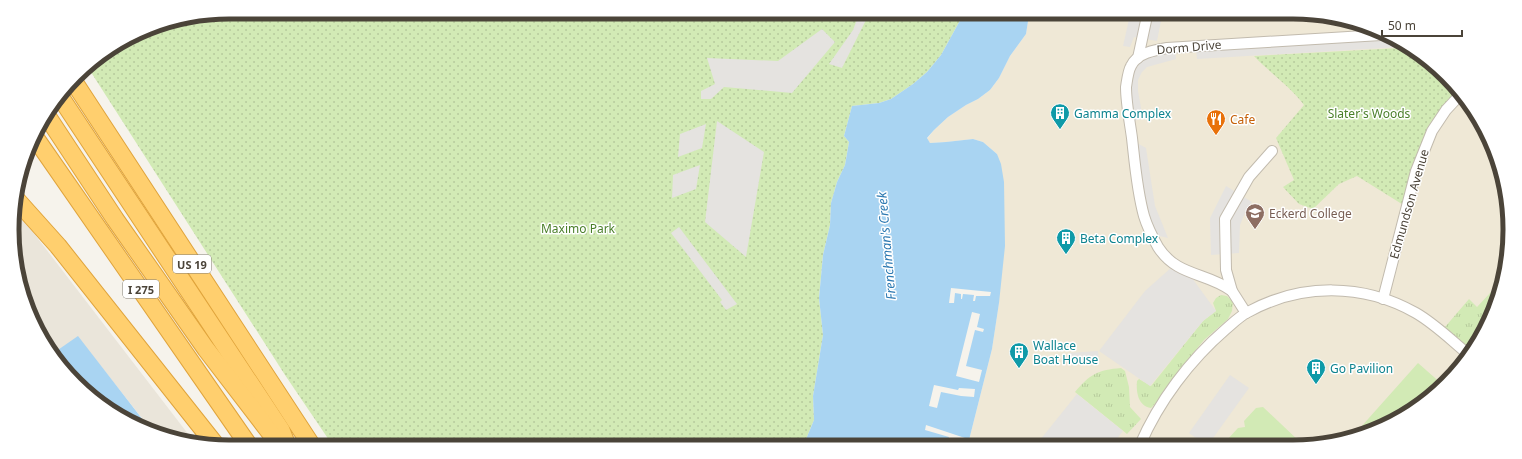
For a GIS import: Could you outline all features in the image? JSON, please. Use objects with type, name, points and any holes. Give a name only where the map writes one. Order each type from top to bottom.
[{"type":"highway","name":"US 19","points":[[77,85],[308,440]]},
{"type":"highway","points":[[63,100],[268,410],[281,430],[285,440]]},
{"type":"highway","name":"I 275","points":[[50,120],[115,219],[206,349],[276,440]]},
{"type":"highway","name":"I 275","points":[[38,142],[245,440]]},
{"type":"highway","points":[[22,193],[58,246]]},
{"type":"highway","points":[[21,204],[58,246],[211,439]]},
{"type":"street","points":[[1146,19],[1138,58],[1131,66],[1126,87],[1137,186],[1144,217],[1158,247],[1173,264],[1186,271],[1224,284],[1232,291],[1246,313]]},
{"type":"street","name":"Dorm Drive","points":[[1138,58],[1151,50],[1167,48],[1374,35]]},
{"type":"street","name":"Edmundson Avenue","points":[[1383,299],[1416,172],[1432,131],[1446,110],[1458,98]]},
{"type":"street","points":[[1232,291],[1226,270],[1225,219],[1250,176],[1272,151]]},
{"type":"street","points":[[1142,440],[1150,421],[1180,377],[1215,339],[1246,313],[1274,300],[1299,293],[1326,289],[1354,291],[1383,299],[1415,312],[1434,325],[1465,351]]},
{"type":"shaded area","points":[[857,19],[866,19],[842,68],[829,64],[853,30]]},
{"type":"shaded area","name":"Eckerd College","points":[[1028,19],[1306,19],[1334,23],[1360,30],[1398,47],[1421,62],[1460,101],[1475,124],[1487,149],[1496,175],[1503,216],[1503,243],[1496,284],[1481,323],[1460,358],[1421,397],[1398,412],[1360,429],[1334,436],[1306,440],[969,440],[992,349],[999,303],[997,154],[983,142],[973,139],[930,143],[927,139],[948,117],[990,90],[999,78],[1010,56],[1026,34]]},
{"type":"shaded area","points":[[1129,19],[1161,19],[1157,41],[1134,37],[1130,47],[1123,46]]},
{"type":"shaded area","points":[[822,29],[835,42],[792,93],[724,87],[711,99],[701,99],[701,91],[715,84],[707,58],[778,61]]},
{"type":"shaded area","points":[[1382,39],[1398,47],[1197,59],[1196,49]]},
{"type":"shaded area","points":[[1175,50],[1176,59],[1147,67],[1142,72],[1138,80],[1138,91],[1143,119],[1132,121],[1130,73],[1140,59]]},
{"type":"shaded area","points":[[717,121],[764,152],[746,257],[705,222]]},
{"type":"shaded area","points":[[706,124],[702,148],[678,157],[680,134]]},
{"type":"shaded area","points":[[1137,143],[1146,148],[1155,206],[1168,238],[1155,235],[1147,216]]},
{"type":"shaded area","points":[[700,165],[696,189],[672,198],[673,175]]},
{"type":"shaded area","points":[[1226,186],[1252,202],[1247,208],[1240,225],[1239,253],[1211,255],[1210,218]]},
{"type":"shaded area","points":[[19,214],[190,436],[162,429],[145,422],[78,337],[57,351],[47,335],[35,310],[26,284],[19,243]]},
{"type":"shaded area","points":[[679,227],[737,304],[726,310],[720,302],[722,300],[671,233]]},
{"type":"shaded area","points":[[1172,267],[1183,275],[1192,278],[1216,311],[1203,321],[1150,386],[1099,351],[1145,291]]},
{"type":"shaded area","points":[[1098,351],[1099,361],[1069,362],[1069,353]]},
{"type":"shaded area","points":[[1230,375],[1249,388],[1212,440],[1199,440],[1189,433]]},
{"type":"shaded area","points":[[1077,394],[1123,431],[1116,440],[1040,440]]},
{"type":"green space","name":"Maximo Park","points":[[216,19],[961,19],[941,55],[927,72],[913,84],[891,99],[879,103],[852,106],[844,136],[849,142],[845,165],[837,182],[831,203],[830,225],[823,255],[819,298],[823,335],[813,396],[814,420],[806,440],[329,440],[285,375],[91,71],[101,62],[124,47],[149,35],[175,26]]},
{"type":"green space","name":"Slater's Woods","points":[[1400,48],[1421,62],[1431,71],[1457,97],[1445,110],[1405,206],[1357,176],[1339,184],[1313,209],[1299,204],[1283,187],[1294,180],[1276,138],[1304,105],[1293,92],[1254,56]]},
{"type":"green space","points":[[1491,292],[1493,294],[1475,335],[1468,346],[1465,345],[1445,327],[1469,299],[1477,307]]},
{"type":"green space","points":[[1221,295],[1227,296],[1233,302],[1232,311],[1228,319],[1204,340],[1184,364],[1154,405],[1151,408],[1147,407],[1139,398],[1137,381],[1139,379],[1151,386],[1203,321],[1216,311],[1213,303],[1216,298]]},
{"type":"green space","points":[[1418,363],[1438,381],[1421,397],[1398,412],[1359,429]]},
{"type":"green space","points":[[1121,368],[1125,371],[1129,387],[1130,407],[1141,419],[1127,434],[1075,392],[1085,381],[1095,374],[1106,370]]},
{"type":"green space","points":[[1263,407],[1298,440],[1227,440],[1238,428],[1245,427],[1244,421],[1256,408]]},
{"type":"water","name":"Frenchman's Creek","points":[[961,19],[1028,19],[1026,34],[1010,56],[999,78],[990,90],[948,117],[927,138],[930,143],[973,139],[983,142],[997,154],[1001,164],[1004,182],[1005,246],[999,303],[992,349],[969,440],[806,440],[814,420],[813,396],[823,335],[819,298],[823,255],[830,225],[831,203],[837,182],[845,165],[849,142],[844,136],[852,106],[879,103],[891,99],[913,84],[927,72],[941,55]]},
{"type":"water","points":[[78,336],[145,422],[124,412],[101,397],[71,368],[57,351]]},
{"type":"pier","points":[[951,288],[991,292],[990,296],[976,296],[975,301],[973,301],[974,295],[963,294],[961,299],[961,294],[955,293],[954,303],[949,303]]},
{"type":"pier","points":[[972,312],[980,314],[977,327],[984,329],[983,332],[975,330],[966,366],[982,370],[979,382],[956,376]]},
{"type":"pier","points":[[934,385],[958,390],[959,388],[975,389],[974,397],[941,392],[937,408],[929,406]]},
{"type":"pier","points":[[926,425],[968,439],[960,440],[954,438],[953,440],[948,440],[949,437],[925,430]]},
{"type":"place","name":"Gamma Complex","points":[[1060,130]]},
{"type":"place","name":"Cafe","points":[[1216,136]]},
{"type":"place","name":"Eckerd College","points":[[1255,230]]},
{"type":"place","name":"Beta Complex","points":[[1066,255]]},
{"type":"place","name":"Wallace Boat House","points":[[1019,369]]},
{"type":"place","name":"Go Pavilion","points":[[1316,385]]}]
